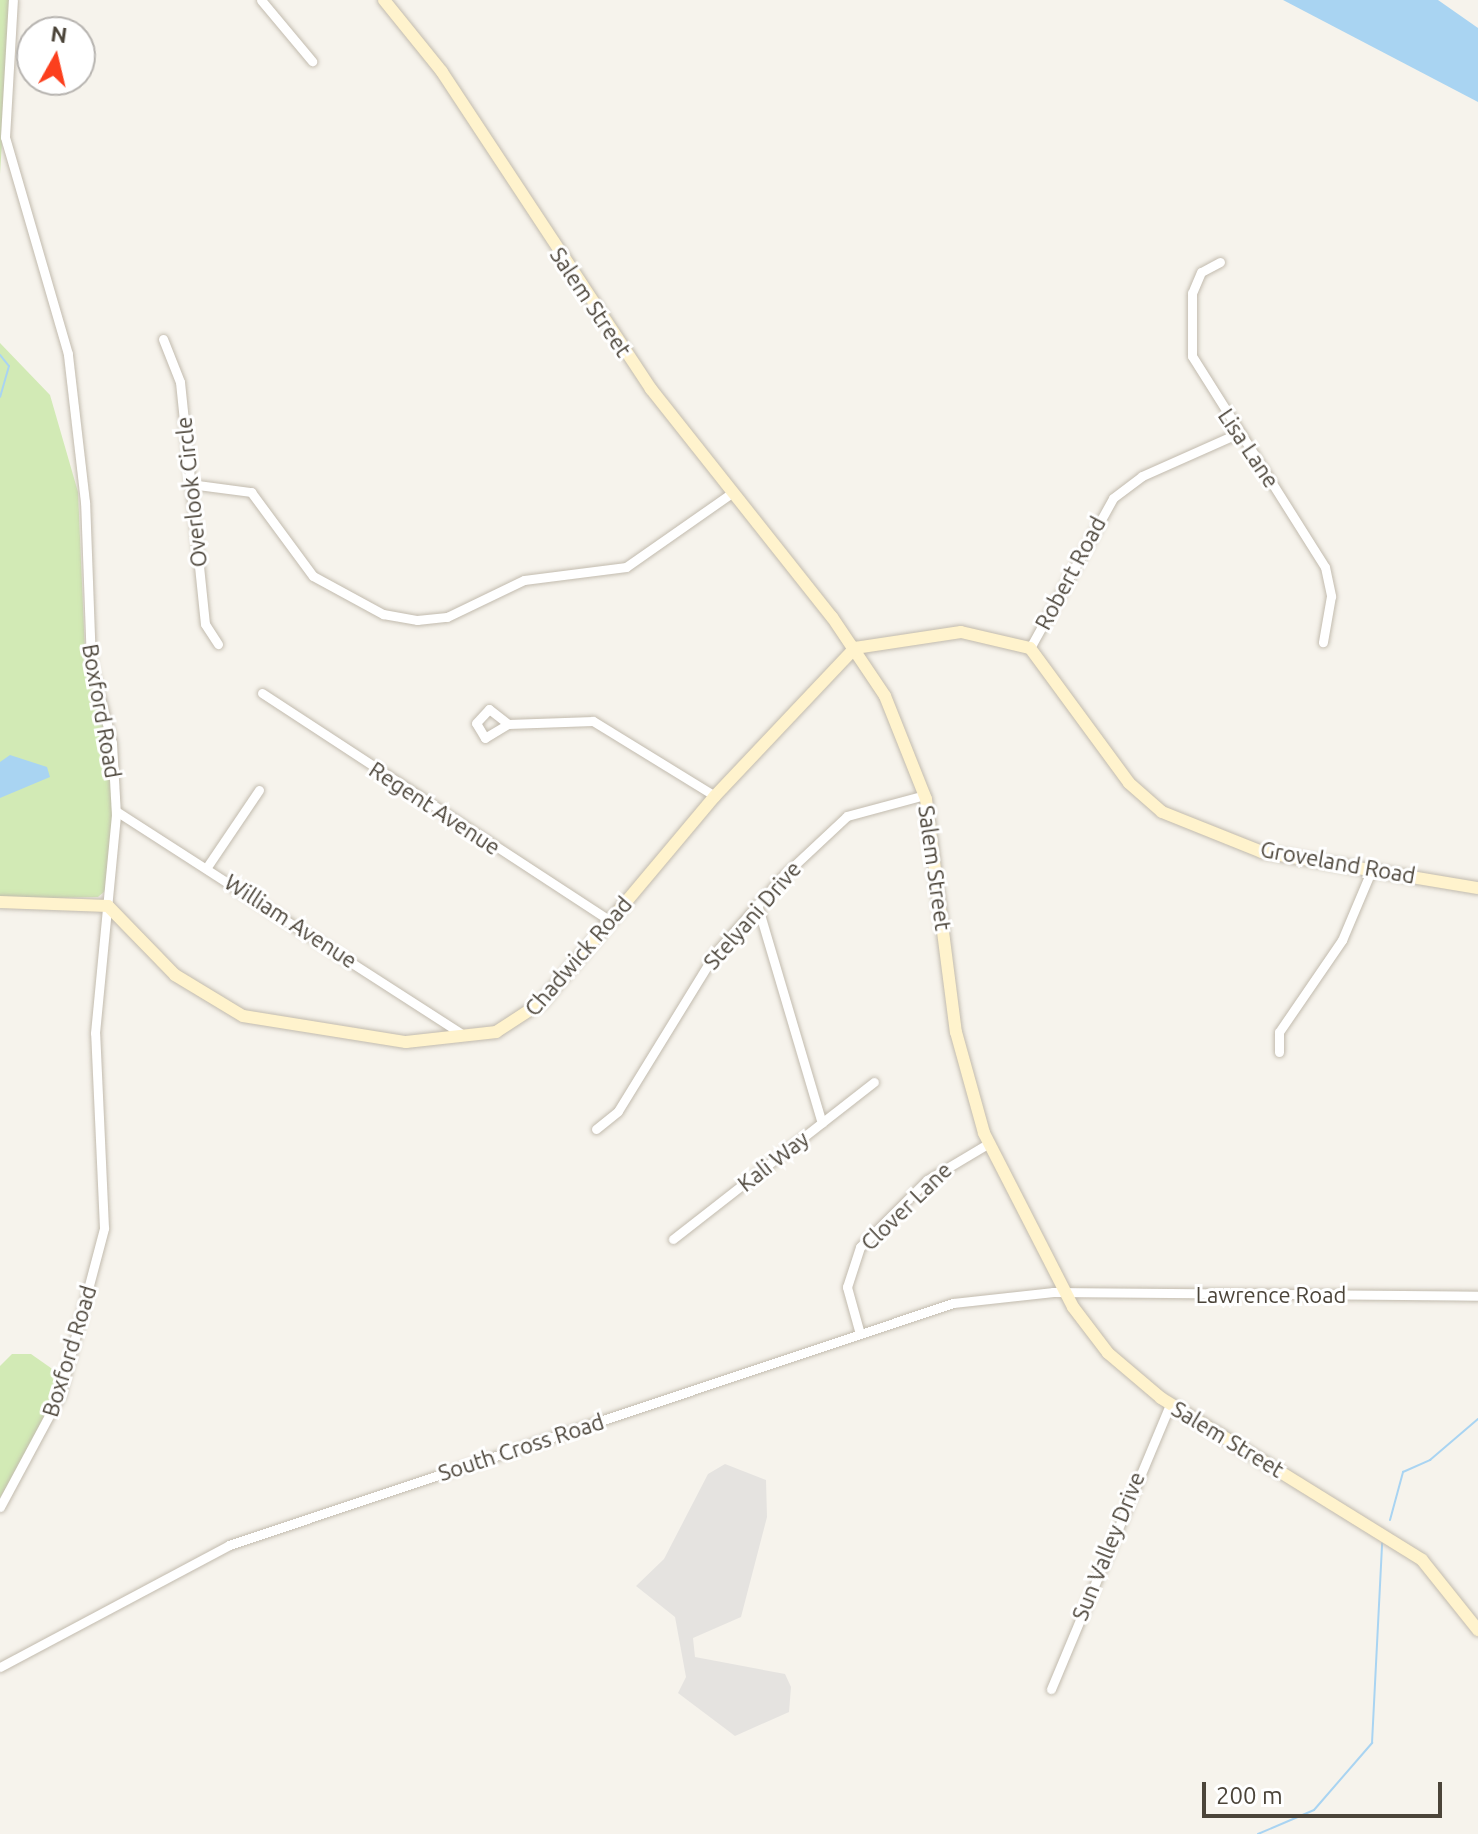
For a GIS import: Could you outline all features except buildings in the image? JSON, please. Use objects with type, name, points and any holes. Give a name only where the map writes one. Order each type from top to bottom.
[{"type":"main road","name":"Salem Street","points":[[384,0],[442,72],[643,378],[855,648],[885,696],[925,795],[956,1032],[989,1143],[1064,1293],[1108,1353],[1170,1405],[1385,1532],[1442,1579],[1478,1630]]},
{"type":"main road","points":[[855,648],[961,632],[1030,648]]},
{"type":"main road","name":"Chadwick Road","points":[[108,906],[175,975],[233,1013],[385,1040],[464,1035],[525,1018],[715,796],[855,648]]},
{"type":"main road","name":"Groveland Road","points":[[1030,648],[1129,783],[1162,812],[1262,852],[1478,888]]},
{"type":"main road","points":[[0,902],[108,906]]},
{"type":"street","name":"Boxford Road","points":[[0,1507],[60,1395],[104,1228],[95,1033],[116,811],[112,743],[91,663],[85,502],[65,339],[5,137],[13,0]]},
{"type":"street","points":[[261,0],[312,61]]},
{"type":"street","name":"Lisa Lane","points":[[1220,262],[1197,279],[1188,329],[1198,369],[1325,567],[1331,596],[1323,642]]},
{"type":"street","name":"Overlook Circle","points":[[163,339],[175,357],[205,624],[218,644]]},
{"type":"street","name":"Robert Road","points":[[1030,648],[1113,498],[1142,476],[1239,433]]},
{"type":"street","points":[[190,484],[251,492],[313,576],[383,614],[417,620],[447,617],[524,580],[626,567],[733,492]]},
{"type":"street","name":"Regent Avenue","points":[[262,693],[610,921]]},
{"type":"street","points":[[508,724],[593,721],[715,796]]},
{"type":"street","points":[[207,867],[259,790]]},
{"type":"street","name":"Stelyani Drive","points":[[596,1129],[618,1111],[716,952],[757,904],[847,816],[925,795]]},
{"type":"street","name":"William Avenue","points":[[116,811],[464,1035]]},
{"type":"street","points":[[1279,1052],[1279,1032],[1342,940],[1372,869]]},
{"type":"street","points":[[757,904],[822,1123]]},
{"type":"street","name":"Kali Way","points":[[673,1239],[874,1082]]},
{"type":"street","name":"Clover Lane","points":[[860,1334],[847,1287],[860,1247],[927,1180],[989,1143]]},
{"type":"street","name":"Lawrence Road","points":[[1064,1293],[1478,1296]]},
{"type":"street","name":"South Cross Road","points":[[0,1667],[229,1545],[953,1303],[1064,1293]]},
{"type":"street","name":"Sun Valley Drive","points":[[1051,1689],[1170,1405]]},
{"type":"green space","points":[[0,0],[11,0],[0,174]]},
{"type":"green space","points":[[0,343],[50,395],[78,492],[85,652],[109,748],[113,816],[105,891],[98,897],[0,899]]},
{"type":"green space","points":[[12,1354],[31,1354],[58,1373],[48,1416],[0,1498],[0,1366]]},
{"type":"shaded area","points":[[725,1464],[766,1480],[767,1517],[741,1617],[693,1638],[695,1657],[785,1674],[791,1687],[789,1712],[735,1736],[678,1693],[686,1677],[675,1617],[636,1586],[664,1559],[708,1474]]},
{"type":"water","points":[[1283,0],[1438,0],[1478,28],[1478,102]]},
{"type":"water","points":[[10,755],[47,767],[50,777],[0,798],[0,762]]},
{"type":"waterway","points":[[0,355],[9,366],[0,397]]},
{"type":"waterway","points":[[1390,1520],[1403,1472],[1430,1460],[1478,1419]]},
{"type":"waterway","points":[[1258,1834],[1314,1810],[1372,1743],[1382,1543]]}]
